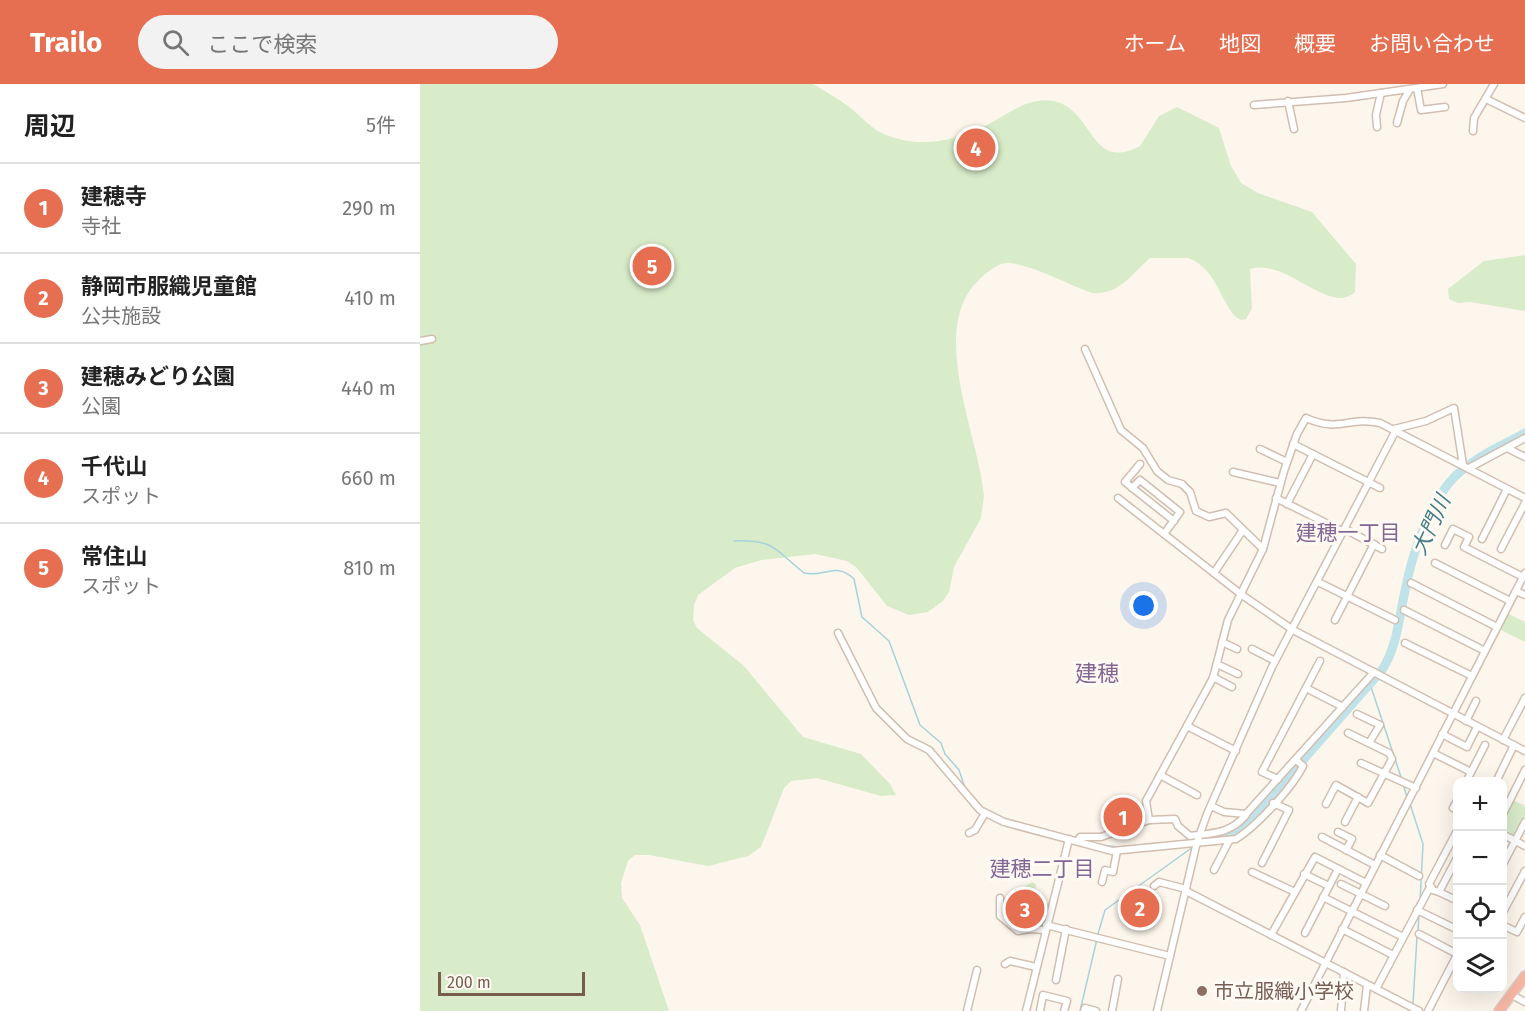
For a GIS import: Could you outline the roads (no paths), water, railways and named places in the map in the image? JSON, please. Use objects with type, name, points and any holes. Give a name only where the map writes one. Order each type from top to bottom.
[{"type":"highway","points":[[1499,1011],[1525,976]]},
{"type":"street","points":[[1372,84],[1378,93],[1377,127]]},
{"type":"street","points":[[1254,105],[1443,84]]},
{"type":"street","points":[[1473,131],[1474,118],[1494,84]]},
{"type":"street","points":[[1415,87],[1421,110],[1445,107]]},
{"type":"street","points":[[1397,123],[1403,101],[1415,87]]},
{"type":"street","points":[[1486,99],[1525,118]]},
{"type":"street","points":[[1288,101],[1293,129]]},
{"type":"street","points":[[420,341],[432,339]]},
{"type":"street","points":[[1085,350],[1121,430],[1143,448],[1157,471],[1190,492],[1196,511],[1209,517],[1226,513],[1263,549]]},
{"type":"street","points":[[1394,429],[1426,421],[1454,408],[1466,467]]},
{"type":"street","points":[[1149,820],[1146,801],[1213,677],[1232,610],[1242,595],[1263,549],[1280,483],[1293,444],[1306,418],[1329,426],[1361,421],[1394,429],[1525,499],[1501,549]]},
{"type":"street","points":[[1157,1011],[1198,838],[1211,806],[1275,661],[1318,582],[1394,429]]},
{"type":"street","points":[[1466,467],[1525,438]]},
{"type":"street","points":[[1293,444],[1380,488]]},
{"type":"street","points":[[1507,448],[1525,457]]},
{"type":"street","points":[[1260,449],[1287,462]]},
{"type":"street","points":[[1287,504],[1313,454]]},
{"type":"street","points":[[1140,464],[1125,482],[1174,520]]},
{"type":"street","points":[[1233,472],[1280,483]]},
{"type":"street","points":[[1132,488],[1140,480],[1180,512],[1164,534]]},
{"type":"street","points":[[1482,539],[1507,489]]},
{"type":"street","points":[[1118,498],[1242,595],[1293,630],[1525,751]]},
{"type":"street","points":[[1276,498],[1382,549]]},
{"type":"street","points":[[1300,1011],[1524,575],[1464,547],[1469,537],[1453,529],[1445,544]]},
{"type":"street","points":[[1214,573],[1243,530]]},
{"type":"street","points":[[1335,620],[1374,544]]},
{"type":"street","points":[[1436,563],[1510,601]]},
{"type":"street","points":[[1318,582],[1395,620]]},
{"type":"street","points":[[1411,583],[1497,627]]},
{"type":"street","points":[[1516,591],[1525,595]]},
{"type":"street","points":[[1404,610],[1485,651]]},
{"type":"street","points":[[838,633],[864,689],[876,708],[907,739],[929,750],[973,804],[985,813],[1005,822],[1078,841],[1095,848],[1117,851],[1198,838],[1233,828],[1374,672]]},
{"type":"street","points":[[1222,642],[1238,649]]},
{"type":"street","points":[[1405,643],[1472,676]]},
{"type":"street","points":[[1252,649],[1275,661]]},
{"type":"street","points":[[1278,779],[1262,772],[1320,661]]},
{"type":"street","points":[[1217,664],[1238,674]]},
{"type":"street","points":[[1213,677],[1232,687]]},
{"type":"street","points":[[1306,688],[1343,707]]},
{"type":"street","points":[[1503,740],[1522,711],[1525,698]]},
{"type":"street","points":[[1466,721],[1476,701]]},
{"type":"street","points":[[1357,714],[1380,725],[1369,743]]},
{"type":"street","points":[[1187,726],[1236,751]]},
{"type":"street","points":[[1442,735],[1467,747],[1477,727]]},
{"type":"street","points":[[1326,804],[1336,785],[1368,803],[1392,759],[1389,753],[1348,733]]},
{"type":"street","points":[[1468,777],[1485,745]]},
{"type":"street","points":[[1498,777],[1514,745]]},
{"type":"street","points":[[1433,753],[1471,772]]},
{"type":"street","points":[[1078,841],[1080,837],[1108,835],[1149,820],[1175,819],[1178,826],[1190,836],[1229,841],[1246,832],[1297,777],[1303,766],[1296,760]]},
{"type":"street","points":[[1361,763],[1383,775],[1416,788]]},
{"type":"street","points":[[1507,808],[1525,770]]},
{"type":"street","points":[[1160,775],[1197,795]]},
{"type":"street","points":[[1345,822],[1358,797]]},
{"type":"street","points":[[1262,863],[1289,810],[1274,803]]},
{"type":"street","points":[[1211,806],[1224,812],[1246,814]]},
{"type":"street","points":[[969,833],[975,830],[985,813]]},
{"type":"street","points":[[1507,858],[1525,822]]},
{"type":"street","points":[[1453,899],[1428,884],[1457,831]]},
{"type":"street","points":[[1338,832],[1352,839],[1346,850]]},
{"type":"street","points":[[1507,836],[1525,846]]},
{"type":"street","points":[[1322,837],[1375,865]]},
{"type":"street","points":[[1026,1011],[1069,839]]},
{"type":"street","points":[[1214,870],[1229,841]]},
{"type":"street","points":[[1102,882],[1105,870],[1113,872],[1117,851]]},
{"type":"street","points":[[1380,855],[1419,876]]},
{"type":"street","points":[[1271,935],[1315,857],[1366,883]]},
{"type":"street","points":[[1439,892],[1453,865]]},
{"type":"street","points":[[1305,933],[1338,869]]},
{"type":"street","points":[[1507,906],[1525,870]]},
{"type":"street","points":[[1252,872],[1295,892]]},
{"type":"street","points":[[1304,874],[1329,886]]},
{"type":"street","points":[[1154,886],[1159,882],[1186,890],[1408,1008],[1419,1011]]},
{"type":"street","points":[[1341,884],[1385,906]]},
{"type":"street","points":[[1376,989],[1417,910],[1432,888]]},
{"type":"street","points":[[1323,897],[1403,937]]},
{"type":"street","points":[[1000,898],[1000,916],[1018,932],[1029,928],[1066,929],[1170,956]]},
{"type":"street","points":[[1417,910],[1453,928]]},
{"type":"street","points":[[1517,932],[1525,917]]},
{"type":"street","points":[[1507,927],[1525,937]]},
{"type":"street","points":[[1056,980],[1066,929]]},
{"type":"street","points":[[1342,929],[1393,956]]},
{"type":"street","points":[[1419,934],[1453,951]]},
{"type":"street","points":[[1005,964],[1010,961],[1036,968]]},
{"type":"street","points":[[1428,1011],[1453,961]]},
{"type":"street","points":[[967,1011],[977,970]]},
{"type":"street","points":[[1341,1011],[1344,972]]},
{"type":"street","points":[[1112,1011],[1118,979]]},
{"type":"street","points":[[1364,1011],[1367,985]]},
{"type":"street","points":[[1040,1011],[1044,995],[1067,1001],[1064,1011]]},
{"type":"street","points":[[1512,995],[1525,1002]]},
{"type":"street","points":[[1084,1011],[1085,1008],[1096,1011]]},
{"type":"waterway","name":"大門川","points":[[1204,839],[1232,833],[1246,825],[1382,670],[1394,642],[1408,576],[1418,543],[1424,526],[1441,495],[1450,482],[1468,465],[1525,433]]},
{"type":"waterway","points":[[734,541],[767,544],[804,573],[841,571],[854,579],[862,617],[889,641],[920,725],[941,743],[945,754],[959,770],[965,788]]},
{"type":"waterway","points":[[1370,684],[1402,780]]},
{"type":"waterway","points":[[1403,784],[1407,797]]},
{"type":"waterway","points":[[1410,804],[1423,844],[1420,902]]},
{"type":"waterway","points":[[1000,817],[1076,838]]},
{"type":"waterway","points":[[1146,845],[1194,840]]},
{"type":"waterway","points":[[1101,845],[1120,847]]},
{"type":"waterway","points":[[1098,934],[1105,910],[1193,847]]},
{"type":"waterway","points":[[1418,932],[1419,913]]},
{"type":"waterway","points":[[1413,1004],[1417,937]]},
{"type":"waterway","points":[[1080,1011],[1097,939]]},
{"type":"place","name":"千代山","points":[[976,148]]},
{"type":"place","name":"常住山","points":[[652,266]]},
{"type":"place","name":"建穂寺","points":[[1123,817]]},
{"type":"place","name":"静岡市服織児童館","points":[[1140,908]]},
{"type":"place","name":"建穂みどり公園","points":[[1025,909]]},
{"type":"place","name":"市立服織小学校","points":[[1202,991]]},
{"type":"district","name":"建穂一丁目","points":[[1348,533]]},
{"type":"district","name":"建穂","points":[[1097,673]]},
{"type":"district","name":"建穂二丁目","points":[[1042,869]]}]
